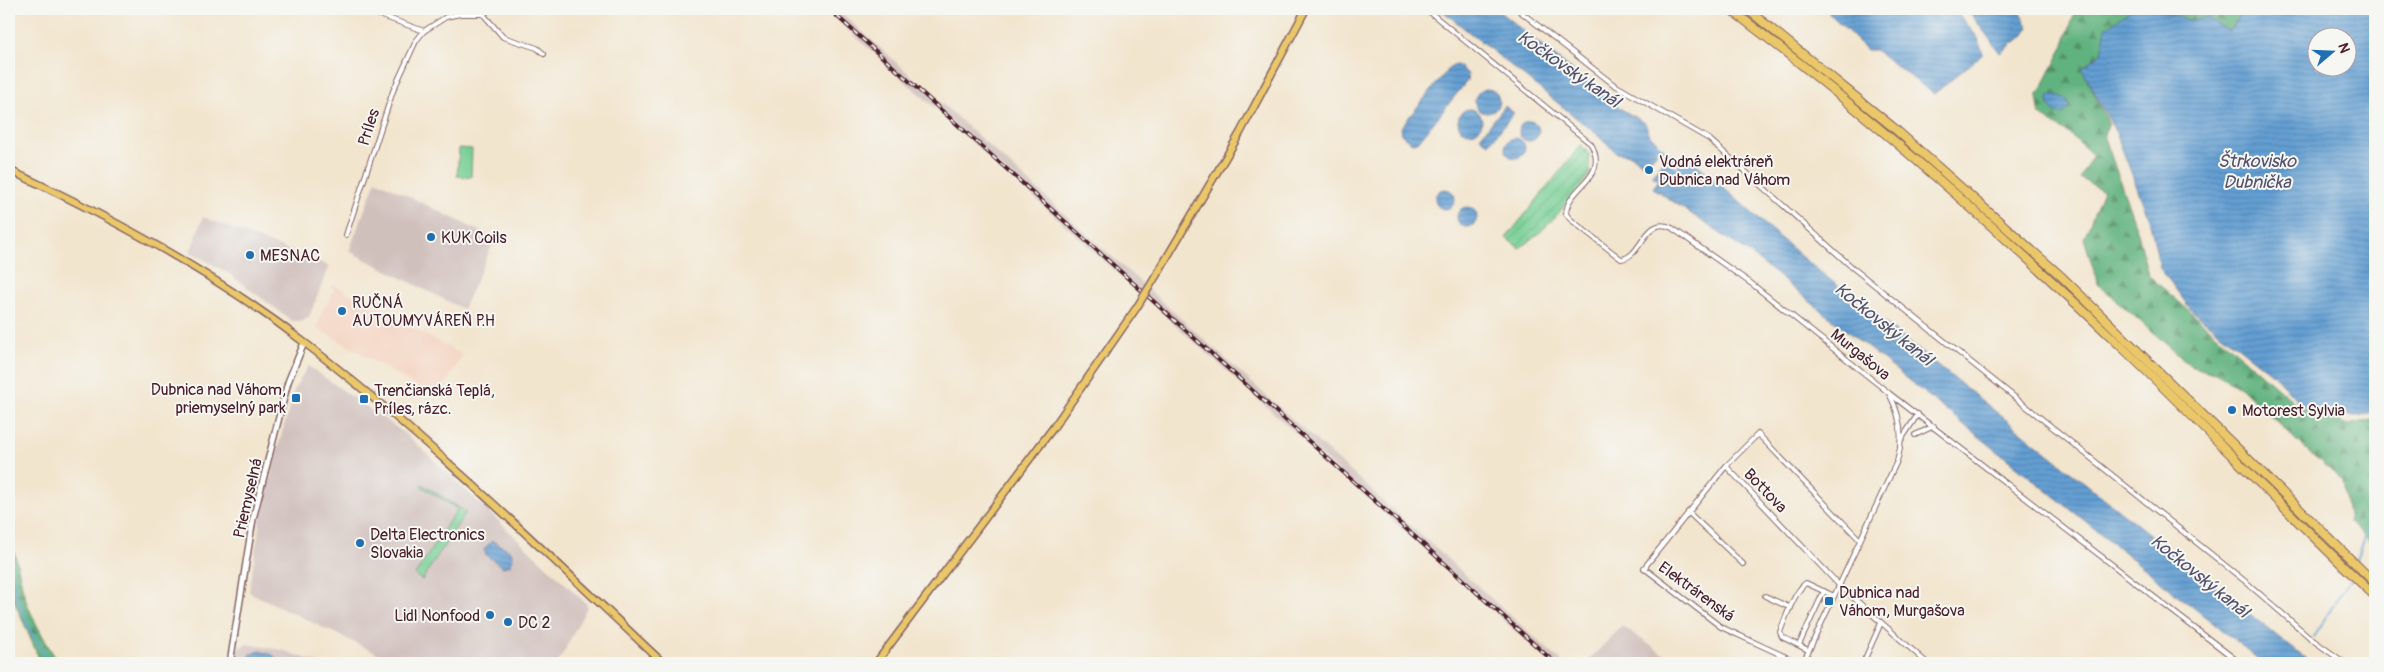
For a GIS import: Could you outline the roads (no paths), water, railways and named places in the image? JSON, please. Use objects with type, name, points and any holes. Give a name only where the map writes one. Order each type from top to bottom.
[{"type":"highway","points":[[1730,9],[1857,110],[1984,219],[2128,352],[2375,596]]},
{"type":"highway","points":[[1746,9],[1894,128],[2062,277],[2375,583]]},
{"type":"main road","points":[[876,663],[1053,428],[1137,307],[1236,140],[1306,9]]},
{"type":"main road","points":[[9,170],[104,216],[178,257],[304,343],[381,403],[436,452],[663,663]]},
{"type":"street","points":[[363,9],[424,31]]},
{"type":"street","name":"Príles","points":[[346,235],[404,62],[424,31],[446,17],[460,14],[483,14],[492,9]]},
{"type":"street","name":"Murgašova","points":[[1426,9],[1591,144],[1595,156],[1595,168],[1568,206],[1566,214],[1570,219],[1621,259],[1628,256],[1653,228],[1662,225],[1672,228],[1752,284],[1889,393],[1898,417],[1901,441],[1895,467],[1801,663]]},
{"type":"street","points":[[1518,9],[1613,84],[1709,139],[1853,268],[2246,582],[2314,641],[2345,663]]},
{"type":"street","points":[[483,14],[503,37],[537,48],[544,54]]},
{"type":"street","name":"Priemyselná","points":[[230,663],[254,519],[288,382],[304,343]]},
{"type":"street","points":[[1889,393],[2240,663]]},
{"type":"street","points":[[1901,441],[1918,414]]},
{"type":"street","points":[[1915,435],[1934,426]]},
{"type":"street","name":"Bottova","points":[[1860,540],[1762,435],[1755,435],[1726,466],[1839,585],[1927,663]]},
{"type":"street","name":"Elektrárenská","points":[[1726,466],[1644,568],[1721,627],[1801,663]]},
{"type":"street","points":[[1688,512],[1743,564]]},
{"type":"street","points":[[1808,650],[1782,637],[1780,632],[1790,608],[1802,586],[1806,583],[1834,596]]},
{"type":"street","points":[[1799,645],[1824,592]]},
{"type":"street","points":[[1765,596],[1790,608]]},
{"type":"street","points":[[1862,663],[1882,623]]},
{"type":"water","points":[[1440,9],[1496,9],[1621,109],[1645,123],[1650,136],[1657,141],[1653,147],[1657,152],[1645,166],[1631,155],[1617,153],[1599,136]]},
{"type":"water","points":[[1825,9],[1954,9],[1978,38],[1983,54],[1934,94],[1875,50],[1867,50]]},
{"type":"water","points":[[1967,9],[2017,9],[2029,27],[2024,35],[2000,53]]},
{"type":"water","name":"Štrkovisko Dubnička","points":[[2132,9],[2156,9],[2189,21],[2208,18],[2228,31],[2232,29],[2242,9],[2375,9],[2375,413],[2355,416],[2304,408],[2274,375],[2191,310],[2160,268],[2149,219],[2116,133],[2082,69],[2101,53],[2106,28]]},
{"type":"water","points":[[1457,65],[1468,74],[1467,81],[1418,142],[1412,143],[1401,134],[1400,128],[1451,66]]},
{"type":"water","points":[[1487,89],[1492,90],[1498,96],[1498,106],[1492,112],[1487,113],[1482,112],[1476,106],[1475,101],[1476,96],[1482,90]]},
{"type":"water","points":[[2053,94],[2067,100],[2070,106],[2063,114],[2055,113],[2049,105],[2048,99]]},
{"type":"water","points":[[1505,106],[1514,113],[1489,144],[1480,137]]},
{"type":"water","points":[[1470,109],[1475,110],[1481,116],[1481,126],[1475,132],[1470,133],[1465,132],[1459,126],[1458,121],[1459,116],[1465,110]]},
{"type":"water","points":[[1529,121],[1536,124],[1539,131],[1536,138],[1529,141],[1522,138],[1519,131],[1522,124]]},
{"type":"water","points":[[1515,138],[1522,141],[1525,148],[1522,155],[1515,158],[1508,155],[1505,148],[1508,141]]},
{"type":"water","name":"Kočkovský kanál","points":[[1687,155],[1798,254],[2311,663],[2263,663],[1749,253],[1653,188],[1659,180],[1652,175],[1665,159],[1677,169],[1679,166],[1676,163],[1679,159],[1682,161]]},
{"type":"water","points":[[1445,189],[1452,192],[1455,199],[1452,206],[1445,209],[1438,206],[1435,199],[1438,192]]},
{"type":"water","points":[[1467,207],[1474,210],[1477,217],[1474,224],[1467,227],[1460,224],[1457,217],[1460,210]]},
{"type":"water","points":[[492,541],[511,551],[513,559],[510,565],[503,567],[486,555],[484,549]]},
{"type":"water","points":[[260,651],[273,655],[279,663],[248,663],[251,654]]},
{"type":"waterway","name":"Kočkovský kanál","points":[[1649,140],[1682,165]]},
{"type":"waterway","points":[[2356,562],[2375,510]]},
{"type":"waterway","points":[[9,562],[18,601],[32,634],[50,663]]},
{"type":"waterway","points":[[2313,637],[2351,578]]},
{"type":"railway","points":[[829,9],[1555,663]]},
{"type":"place","name":"Vodná elektráreň Dubnica nad Váhom","points":[[1649,170]]},
{"type":"place","name":"KUK Coils","points":[[431,237]]},
{"type":"place","name":"MESNAC","points":[[250,255]]},
{"type":"place","name":"RUČNÁ AUTOUMYVÁREŇ P.H","points":[[342,311]]},
{"type":"place","name":"Dubnica nad Váhom, priemyselný park","points":[[296,398]]},
{"type":"place","name":"Trenčianská Teplá, Príles, rázc.","points":[[364,399]]},
{"type":"place","name":"Motorest Sylvia","points":[[2232,410]]},
{"type":"place","name":"Delta Electronics Slovakia","points":[[360,543]]},
{"type":"place","name":"Dubnica nad Váhom, Murgašova","points":[[1829,601]]},
{"type":"place","name":"Lidl Nonfood","points":[[490,615]]},
{"type":"place","name":"DC 2","points":[[508,622]]}]
